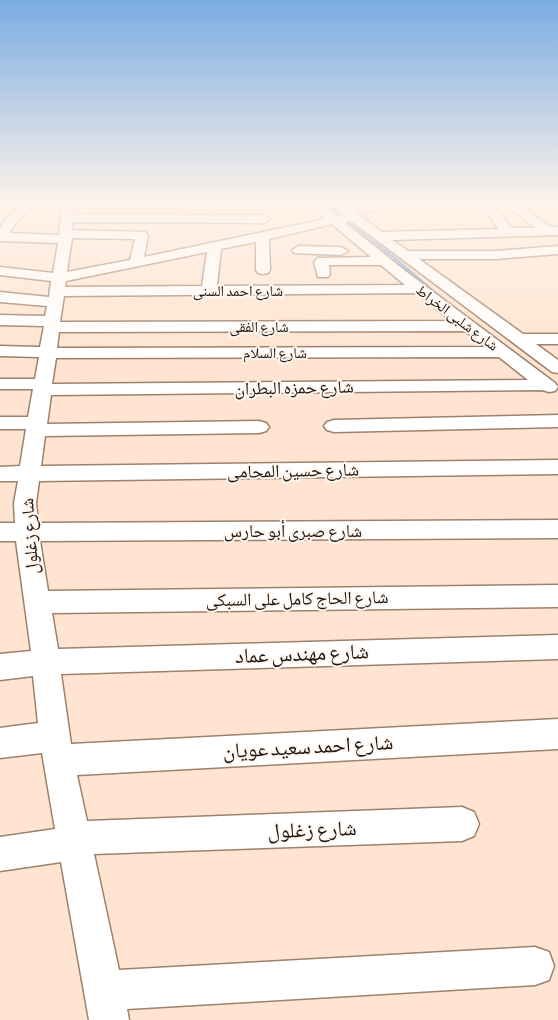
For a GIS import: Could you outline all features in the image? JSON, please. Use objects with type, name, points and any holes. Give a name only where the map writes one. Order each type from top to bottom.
[{"type":"street","name":"شارع زغلول","points":[[62,252],[25,503],[27,533],[46,662],[56,748],[106,1005]]},
{"type":"street","points":[[136,262],[138,252]]},
{"type":"street","points":[[0,351],[136,262],[187,252]]},
{"type":"street","points":[[209,291],[214,252]]},
{"type":"street","points":[[262,252],[263,270]]},
{"type":"street","name":"شارع شلبى الخراط","points":[[373,252],[467,326],[552,389]]},
{"type":"street","name":"شارع شلبى الخراط","points":[[401,252],[558,368]]},
{"type":"street","points":[[405,255],[505,255],[528,252]]},
{"type":"street","points":[[161,292],[165,256]]},
{"type":"street","points":[[323,274],[321,262],[323,261],[384,261]]},
{"type":"street","points":[[0,271],[53,318]]},
{"type":"street","name":"شارع احمد السنى","points":[[53,318],[161,292],[419,289]]},
{"type":"street","points":[[353,290],[360,322],[453,315]]},
{"type":"street","points":[[0,298],[53,318]]},
{"type":"street","points":[[0,320],[53,318]]},
{"type":"street","name":"شارع الفقى","points":[[53,318],[360,322],[467,326]]},
{"type":"street","name":"شارع السلام","points":[[53,318],[502,352]]},
{"type":"street","points":[[518,339],[558,339]]},
{"type":"street","name":"شارع حمزه البطران","points":[[0,384],[42,387],[552,389]]},
{"type":"street","points":[[334,426],[558,421]]},
{"type":"street","points":[[0,423],[36,426],[259,427]]},
{"type":"street","name":"شارع حسين المحامى","points":[[0,474],[558,467]]},
{"type":"street","name":"شارع صبرى أبو حارس","points":[[0,532],[558,529]]},
{"type":"street","name":"شارع الحاج كامل على السبكى","points":[[37,602],[558,596]]},
{"type":"street","name":"شارع مهندس عماد","points":[[0,667],[46,662],[558,647]]},
{"type":"street","name":"شارع احمد سعيد عويان","points":[[0,743],[56,748],[558,734]]},
{"type":"street","name":"شارع زغلول","points":[[73,841],[462,824]]},
{"type":"street","points":[[0,854],[73,841]]},
{"type":"street","points":[[106,1005],[535,966]]},
{"type":"waterway","points":[[386,252],[442,299]]}]
